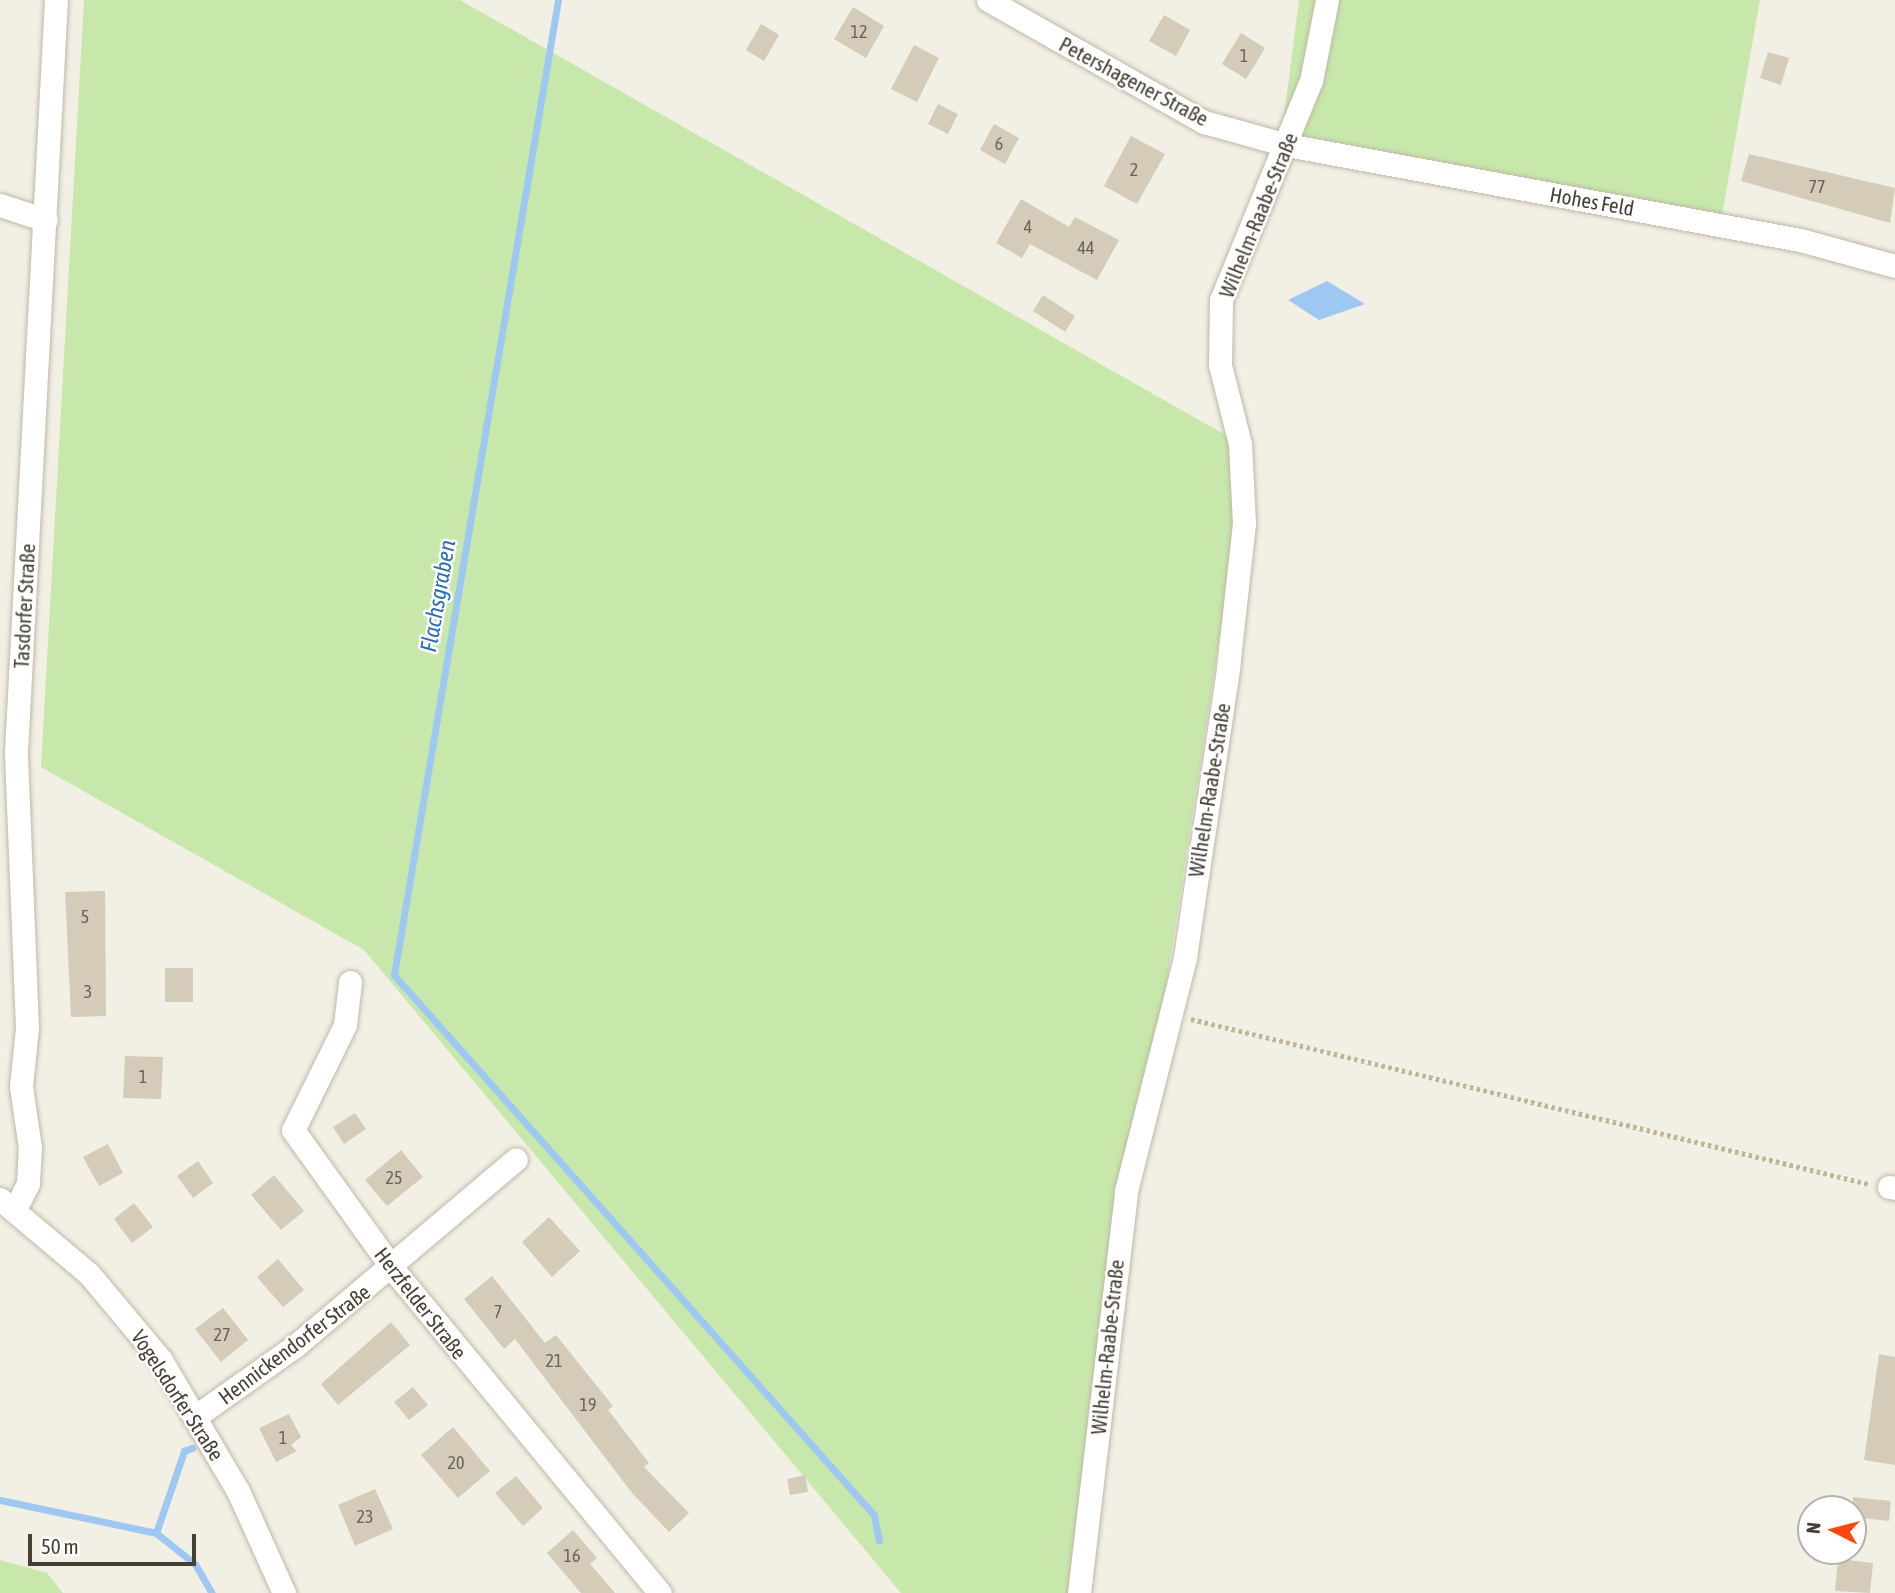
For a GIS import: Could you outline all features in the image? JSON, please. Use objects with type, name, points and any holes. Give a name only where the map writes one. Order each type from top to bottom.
[{"type":"street","name":"Tasdorfer Straße","points":[[8,1204],[28,1183],[30,1149],[21,1086],[27,1028],[16,752],[47,220],[56,0]]},
{"type":"street","name":"Petershagener Straße","points":[[988,0],[1204,122],[1287,145]]},
{"type":"street","name":"Wilhelm-Raabe-Straße","points":[[1079,1593],[1126,1191],[1185,957],[1244,523],[1240,444],[1220,365],[1221,300],[1287,145],[1311,81],[1327,0]]},
{"type":"street","name":"Hohes Feld","points":[[1287,145],[1800,240],[1895,266]]},
{"type":"street","points":[[0,205],[47,220]]},
{"type":"street","name":"Herzfelder Straße","points":[[350,982],[345,1025],[293,1130],[392,1268],[660,1593]]},
{"type":"street","name":"Hennickendorfer Straße","points":[[196,1416],[392,1268],[516,1159]]},
{"type":"street","name":"Vogelsdorfer Straße","points":[[8,1204],[126,1315],[196,1416],[284,1593]]},
{"type":"path","points":[[1170,1013],[1892,1188]]},
{"type":"green space","points":[[84,0],[460,0],[1229,437],[1237,523],[1073,1593],[901,1593],[364,950],[41,767]]},
{"type":"green space","points":[[1299,0],[1760,0],[1722,215],[1282,132]]},
{"type":"green space","points":[[0,1560],[47,1573],[63,1593],[0,1593]]},
{"type":"water","points":[[1327,281],[1365,304],[1319,320],[1288,300]]},
{"type":"building","points":[[853,7],[884,26],[866,58],[834,39]]},
{"type":"building","points":[[1164,15],[1190,30],[1176,56],[1149,41]]},
{"type":"building","points":[[761,24],[779,35],[764,61],[746,50]]},
{"type":"building","points":[[1241,33],[1265,48],[1246,79],[1222,64]]},
{"type":"building","points":[[914,45],[939,58],[917,102],[891,89]]},
{"type":"building","points":[[1768,52],[1789,58],[1781,85],[1760,78]]},
{"type":"building","points":[[938,104],[958,114],[948,134],[928,124]]},
{"type":"building","points":[[994,124],[1019,138],[1005,164],[980,150]]},
{"type":"building","points":[[1131,136],[1165,154],[1137,204],[1104,186]]},
{"type":"building","points":[[1749,154],[1895,188],[1890,223],[1741,181]]},
{"type":"building","points":[[1021,199],[1069,227],[1075,217],[1119,240],[1097,280],[1030,244],[1022,258],[996,243]]},
{"type":"building","points":[[1043,295],[1075,316],[1065,332],[1033,311]]},
{"type":"building","points":[[105,891],[106,1016],[71,1017],[65,892]]},
{"type":"building","points":[[165,968],[193,968],[193,1002],[165,1002]]},
{"type":"building","points":[[125,1056],[163,1057],[161,1099],[123,1098]]},
{"type":"building","points":[[355,1113],[366,1129],[344,1144],[333,1127]]},
{"type":"building","points":[[108,1144],[123,1173],[99,1186],[83,1157]]},
{"type":"building","points":[[401,1150],[423,1177],[387,1206],[365,1180]]},
{"type":"building","points":[[198,1161],[213,1183],[193,1198],[177,1176]]},
{"type":"building","points":[[274,1175],[304,1211],[281,1230],[251,1195]]},
{"type":"building","points":[[134,1203],[153,1227],[132,1243],[114,1219]]},
{"type":"building","points":[[549,1217],[580,1251],[552,1277],[522,1242]]},
{"type":"building","points":[[278,1259],[304,1290],[283,1307],[257,1277]]},
{"type":"building","points":[[492,1276],[545,1343],[556,1335],[613,1406],[608,1410],[649,1463],[644,1467],[689,1513],[669,1532],[632,1493],[515,1339],[504,1349],[464,1299]]},
{"type":"building","points":[[223,1308],[248,1340],[221,1362],[195,1329]]},
{"type":"building","points":[[391,1322],[410,1345],[338,1405],[321,1384]]},
{"type":"building","points":[[1879,1354],[1895,1357],[1895,1465],[1864,1460]]},
{"type":"building","points":[[413,1387],[428,1405],[409,1420],[394,1402]]},
{"type":"building","points":[[289,1414],[301,1437],[291,1445],[297,1451],[276,1462],[259,1428]]},
{"type":"building","points":[[453,1427],[490,1471],[458,1498],[421,1455]]},
{"type":"building","points":[[805,1475],[808,1492],[790,1495],[787,1479]]},
{"type":"building","points":[[516,1476],[543,1508],[523,1526],[495,1493]]},
{"type":"building","points":[[375,1489],[393,1529],[355,1546],[338,1505]]},
{"type":"building","points":[[1867,1498],[1891,1501],[1889,1521],[1867,1519]]},
{"type":"building","points":[[573,1530],[597,1558],[590,1564],[615,1593],[581,1593],[547,1553]]},
{"type":"building","points":[[1873,1563],[1870,1593],[1835,1591],[1837,1565]]},
{"type":"waterway","name":"Flachsgraben","points":[[558,0],[394,975],[874,1515],[879,1541]]},
{"type":"waterway","name":"Flachsgraben","points":[[156,1533],[184,1451],[192,1448]]},
{"type":"waterway","points":[[0,1500],[156,1533],[195,1564],[212,1593]]}]
